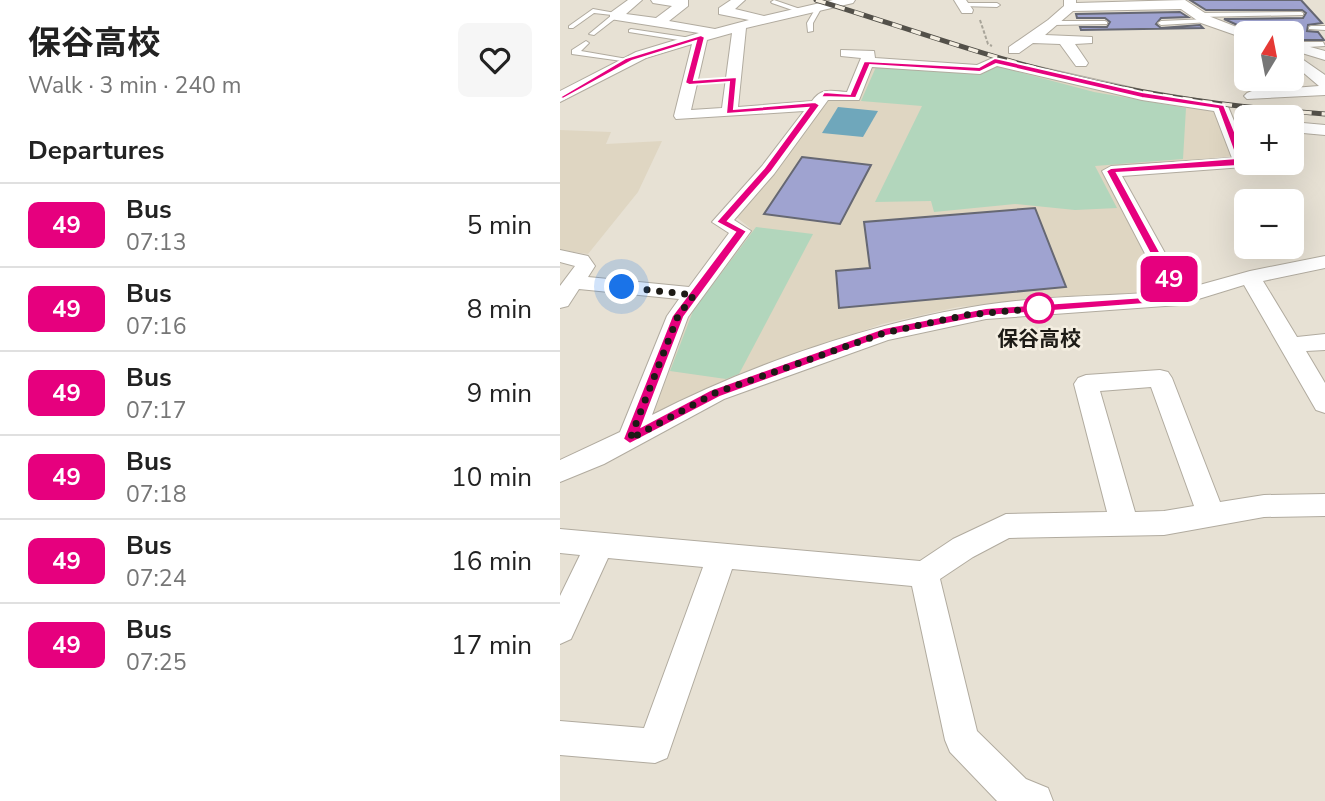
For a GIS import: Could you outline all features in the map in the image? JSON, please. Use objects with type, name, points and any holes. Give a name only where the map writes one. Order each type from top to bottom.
[{"type":"street","points":[[616,15],[636,0]]},
{"type":"street","points":[[657,0],[683,4],[657,23]]},
{"type":"street","points":[[739,0],[724,11],[767,19]]},
{"type":"street","points":[[560,97],[629,60],[740,26],[849,0]]},
{"type":"street","points":[[1007,49],[1030,39],[1053,23],[1070,3],[1179,2],[1203,18],[1234,30]]},
{"type":"street","points":[[616,15],[718,32]]},
{"type":"street","points":[[729,112],[740,26]]},
{"type":"street","points":[[696,38],[682,116],[815,105]]},
{"type":"street","points":[[1030,39],[1087,40]]},
{"type":"street","points":[[1064,39],[1081,63]]},
{"type":"street","points":[[630,439],[678,316],[741,231],[722,222],[768,170],[824,95],[853,97],[857,53],[980,70],[995,61],[1142,95],[1221,107],[1241,159],[1238,163],[1111,171],[1179,298]]},
{"type":"street","points":[[1318,59],[1325,83]]},
{"type":"street","points":[[689,83],[734,79]]},
{"type":"street","points":[[1252,96],[1325,90]]},
{"type":"street","points":[[1304,128],[1325,130]]},
{"type":"street","points":[[560,256],[581,260],[585,266],[560,301]]},
{"type":"street","points":[[560,471],[630,439],[715,393],[884,333],[986,312],[1179,298],[1250,277],[1325,262]]},
{"type":"street","points":[[1250,277],[1325,404]]},
{"type":"street","points":[[573,282],[694,295]]},
{"type":"street","points":[[1291,345],[1325,342]]},
{"type":"street","points":[[1124,524],[1086,384],[1160,378],[1211,514]]},
{"type":"street","points":[[560,541],[924,574],[1006,526],[1164,523],[1264,506],[1322,510]]},
{"type":"street","points":[[560,629],[599,545]]},
{"type":"street","points":[[560,738],[655,746],[722,555]]},
{"type":"street","points":[[924,574],[962,740],[1021,798]]},
{"type":"lane","points":[[774,2],[801,11]]},
{"type":"lane","points":[[963,5],[997,5]]},
{"type":"lane","points":[[1235,5],[1240,14]]},
{"type":"lane","points":[[810,31],[810,23],[819,7]]},
{"type":"lane","points":[[571,27],[593,11],[616,15]]},
{"type":"lane","points":[[1161,23],[1240,14],[1301,14]]},
{"type":"lane","points":[[592,34],[616,15]]},
{"type":"lane","points":[[1053,23],[1105,23]]},
{"type":"lane","points":[[1311,28],[1325,28]]},
{"type":"lane","points":[[631,31],[696,38]]},
{"type":"lane","points":[[586,43],[575,52],[629,60]]},
{"type":"lane","points":[[560,88],[577,90]]},
{"type":"path","points":[[963,5],[979,19],[988,44],[1007,49]]},
{"type":"shaded area","points":[[870,64],[981,72],[995,64],[1095,90],[1218,112],[1234,156],[1105,168],[1165,291],[958,307],[882,324],[710,387],[636,427],[688,312],[750,228],[735,216],[827,98],[859,100]]},
{"type":"shaded area","points":[[560,130],[611,132],[606,144],[662,141],[638,192],[588,254],[560,250]]},
{"type":"green space","points":[[996,66],[1094,92],[1186,108],[1183,159],[1095,166],[1117,208],[1075,210],[1015,204],[934,212],[931,201],[875,202],[922,106],[861,101],[876,67],[982,74]]},
{"type":"green space","points":[[756,227],[813,234],[739,374],[726,379],[670,371],[693,311]]},
{"type":"water","points":[[838,107],[878,111],[863,137],[822,133]]},
{"type":"building","points":[[1190,0],[1301,0],[1322,23],[1308,25],[1307,31],[1318,32],[1324,40],[1304,40],[1304,21],[1234,21],[1234,24],[1224,19],[1303,18],[1306,13],[1302,10],[1206,10]]},
{"type":"building","points":[[1180,12],[1188,17],[1161,18],[1156,24],[1161,28],[1200,25],[1203,28],[1081,30],[1080,27],[1107,27],[1110,22],[1105,18],[1077,18],[1076,14]]},
{"type":"building","points":[[802,157],[871,165],[840,224],[764,214]]},
{"type":"building","points":[[1035,208],[1066,287],[839,308],[836,271],[870,268],[864,222]]},
{"type":"railway","points":[[816,0],[1007,60],[1103,84],[1198,101],[1325,114]]},
{"type":"bus line","name":"49","points":[[560,97],[629,60],[701,37],[689,83],[734,79],[729,112],[815,105],[768,170],[722,222],[741,231],[678,316],[630,439],[715,393],[884,333],[946,318],[986,312],[1179,298],[1111,171],[1238,163],[1241,159],[1221,107],[1142,95],[995,61],[980,70],[867,62],[853,97],[824,95]]},
{"type":"place","name":"保谷高校","points":[[1039,308]]},
{"type":"route","points":[[622,287],[694,295],[678,316],[630,439],[715,393],[884,333],[946,318],[1039,308]]}]
